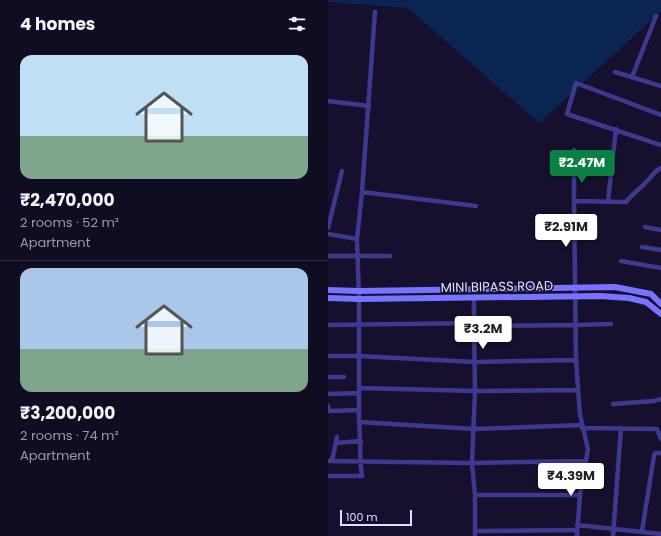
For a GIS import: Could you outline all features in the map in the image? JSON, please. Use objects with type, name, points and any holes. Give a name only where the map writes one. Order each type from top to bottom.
[{"type":"street","points":[[328,476],[362,476],[360,462],[361,441],[359,422],[360,299],[357,239],[369,106],[375,12]]},
{"type":"street","points":[[632,77],[656,16]]},
{"type":"street","points":[[615,72],[661,86]]},
{"type":"street","points":[[661,115],[576,83],[567,114],[661,145]]},
{"type":"street","points":[[328,101],[369,106]]},
{"type":"street","points":[[608,201],[616,129]]},
{"type":"street","points":[[574,150],[576,360],[582,427],[588,450],[580,495],[576,536]]},
{"type":"street","points":[[574,201],[626,202],[646,183],[657,169],[661,168]]},
{"type":"street","points":[[328,228],[342,171]]},
{"type":"street","points":[[362,192],[476,206]]},
{"type":"street","points":[[644,227],[661,230]]},
{"type":"street","points":[[328,234],[357,239]]},
{"type":"street","points":[[642,247],[661,250]]},
{"type":"street","points":[[328,256],[390,256]]},
{"type":"street","points":[[620,261],[661,268]]},
{"type":"street","points":[[328,290],[359,291],[575,286],[615,287],[651,294],[658,298],[661,304]]},
{"type":"street","name":"MINI BIPASS ROAD","points":[[328,298],[360,299],[576,295],[622,298],[646,302],[661,314]]},
{"type":"street","points":[[474,297],[475,390],[472,463],[475,495],[475,534],[577,528],[614,528],[661,534]]},
{"type":"street","points":[[328,325],[474,324],[576,326],[611,324]]},
{"type":"street","points":[[328,356],[359,356],[475,362],[576,360]]},
{"type":"street","points":[[328,377],[344,377]]},
{"type":"street","points":[[359,388],[578,390]]},
{"type":"street","points":[[328,394],[359,393]]},
{"type":"street","points":[[613,404],[654,401],[661,399]]},
{"type":"street","points":[[328,406],[329,411],[359,410]]},
{"type":"street","points":[[359,422],[474,429],[582,427],[658,428],[661,439]]},
{"type":"street","points":[[613,536],[621,428]]},
{"type":"street","points":[[336,437],[336,443],[330,461],[472,463],[586,461]]},
{"type":"street","points":[[336,443],[361,441]]},
{"type":"street","points":[[642,531],[654,456],[655,453],[661,453]]},
{"type":"street","points":[[475,495],[580,495]]},
{"type":"water","points":[[328,0],[661,0],[661,11],[539,123],[408,8],[328,2]]}]
